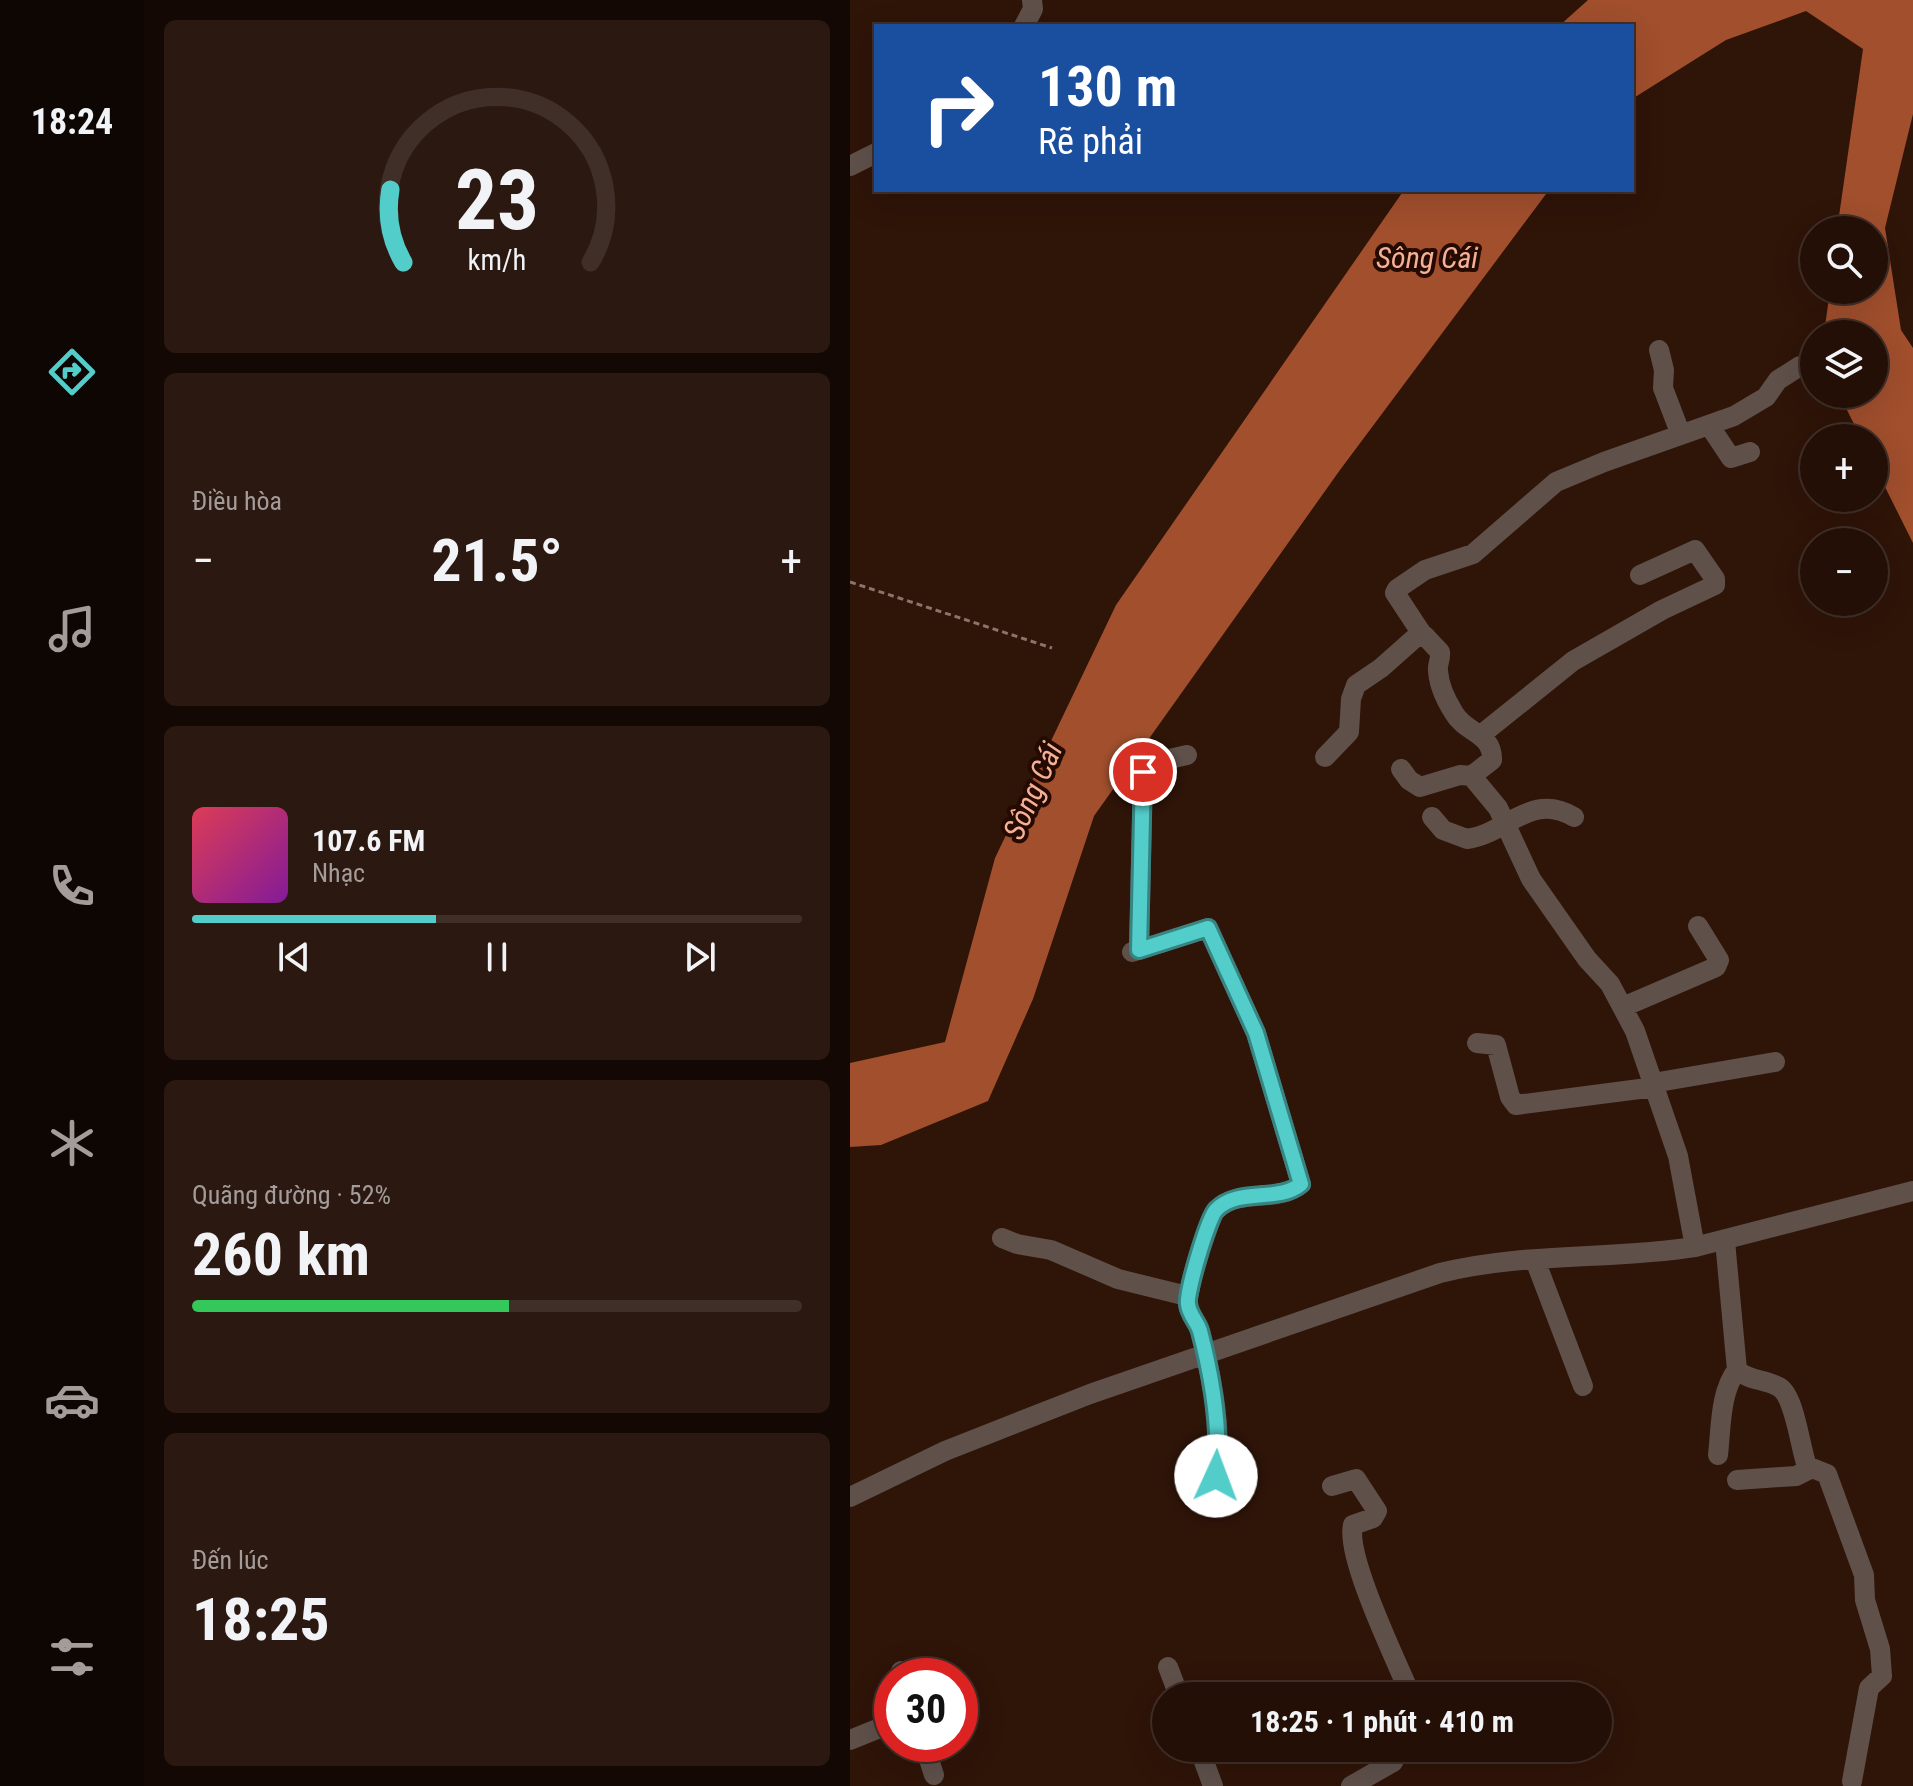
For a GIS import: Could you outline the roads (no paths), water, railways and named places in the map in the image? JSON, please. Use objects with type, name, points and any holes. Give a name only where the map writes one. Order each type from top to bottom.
[{"type":"street","points":[[1025,24],[1033,9],[1032,0]]},
{"type":"street","points":[[850,166],[874,154]]},
{"type":"street","points":[[1659,350],[1664,370],[1663,388],[1681,435]]},
{"type":"street","points":[[1473,776],[1493,756],[1482,734],[1466,728],[1452,710],[1438,672],[1440,652],[1422,634],[1395,593],[1415,575],[1473,554],[1556,482],[1753,407],[1766,397],[1778,380],[1800,366]]},
{"type":"street","points":[[1709,425],[1731,458],[1750,452]]},
{"type":"street","points":[[1482,734],[1573,661],[1662,610],[1715,585],[1715,579],[1695,550],[1640,575]]},
{"type":"street","points":[[1325,757],[1349,732],[1351,699],[1356,685],[1422,634]]},
{"type":"street","points":[[1187,755],[1156,762],[1143,772],[1136,951],[1208,928],[1256,1033],[1301,1184],[1284,1193],[1254,1195],[1217,1209],[1210,1221],[1187,1296],[1189,1311],[1199,1328],[1205,1354],[1219,1446],[1216,1476]]},
{"type":"street","points":[[1401,769],[1409,780],[1420,787],[1460,775],[1473,776],[1498,808],[1538,890],[1587,959],[1610,984],[1623,1007],[1654,1085],[1678,1156],[1695,1247]]},
{"type":"street","points":[[1432,817],[1443,830],[1467,839],[1549,807],[1559,808],[1574,817]]},
{"type":"street","points":[[1623,1007],[1716,967],[1719,960],[1698,926]]},
{"type":"street","points":[[1477,1043],[1496,1045],[1510,1097],[1516,1105],[1654,1085],[1775,1062]]},
{"type":"street","points":[[850,1497],[956,1447],[1090,1394],[1440,1273],[1491,1264],[1695,1247],[1913,1191]]},
{"type":"street","points":[[1002,1238],[1051,1250],[1118,1279],[1187,1296]]},
{"type":"street","points":[[1718,1455],[1724,1403],[1731,1377],[1737,1370],[1725,1241]]},
{"type":"street","points":[[1535,1260],[1575,1357],[1583,1386]]},
{"type":"street","points":[[1737,1370],[1752,1379],[1782,1389],[1792,1408],[1810,1469]]},
{"type":"street","points":[[1737,1480],[1796,1476],[1810,1469],[1824,1472],[1829,1478],[1864,1575],[1867,1609],[1882,1659],[1882,1676],[1869,1688],[1867,1696],[1852,1781]]},
{"type":"street","points":[[1332,1486],[1356,1479],[1377,1511],[1373,1518],[1353,1525],[1352,1542],[1405,1682]]},
{"type":"street","points":[[1168,1667],[1174,1682]]},
{"type":"street","points":[[851,1738],[874,1730]]},
{"type":"street","points":[[930,1762],[934,1775]]},
{"type":"street","points":[[1204,1762],[1213,1786]]},
{"type":"street","points":[[1351,1786],[1393,1762]]},
{"type":"water","points":[[1588,0],[1913,0],[1913,114],[1888,216],[1839,216],[1863,49],[1806,11],[1726,40],[1634,98],[1634,24],[1561,24]]},
{"type":"water","name":"Sông Cái","points":[[1403,192],[1548,192],[1340,470],[1094,816],[1033,999],[988,1101],[881,1145],[850,1147],[850,1063],[945,1042],[995,858],[1116,605]]},
{"type":"water","points":[[1888,247],[1901,330],[1913,348],[1913,543],[1888,493],[1888,424],[1854,424],[1846,408],[1888,408],[1888,320],[1826,320],[1828,304],[1888,304]]}]
